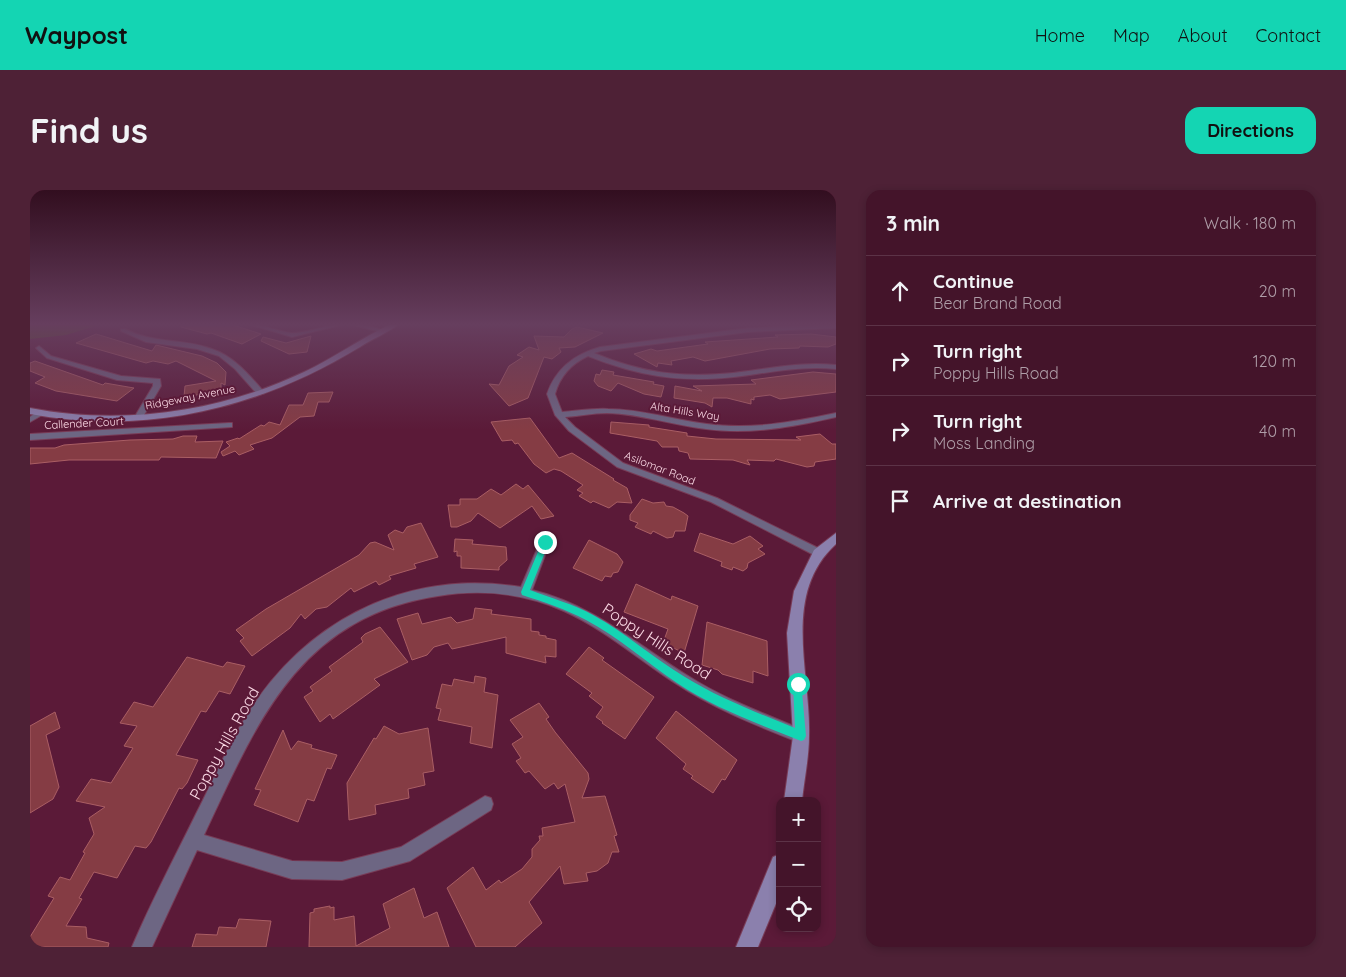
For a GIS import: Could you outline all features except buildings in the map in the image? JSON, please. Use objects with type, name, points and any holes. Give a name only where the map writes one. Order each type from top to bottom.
[{"type":"street","points":[[57,359],[120,378],[157,381],[157,386],[138,418]]},
{"type":"street","points":[[226,359],[261,393]]},
{"type":"street","name":"Ridgeway Avenue","points":[[30,411],[40,414],[84,418],[138,418],[188,411],[261,393],[310,373],[333,359]]},
{"type":"street","name":"Asilomar Road","points":[[577,359],[564,368],[553,385],[551,394],[559,415],[587,443],[620,465],[714,500],[818,553]]},
{"type":"street","points":[[601,359],[644,374],[682,378],[718,377],[790,368],[836,367]]},
{"type":"street","name":"Alta Hills Way","points":[[559,415],[608,411],[649,416],[707,428],[752,429],[789,425],[836,416]]},
{"type":"street","points":[[30,420],[40,414]]},
{"type":"street","name":"Callender Court","points":[[30,438],[229,425]]},
{"type":"street","points":[[793,797],[801,736],[794,632],[801,591],[818,553],[836,537]]},
{"type":"street","points":[[525,592],[545,542]]},
{"type":"street","name":"Poppy Hills Road","points":[[142,947],[192,840],[262,705],[277,683],[316,644],[343,624],[405,595],[472,587],[525,592],[567,606],[591,618],[632,644],[681,680],[735,708],[801,736]]},
{"type":"street","points":[[192,840],[292,870],[342,871],[404,855],[485,804]]},
{"type":"street","points":[[746,947],[776,878]]},
{"type":"route","points":[[545,542],[536,560],[525,592],[567,606],[591,618],[632,644],[681,680],[707,695],[774,726],[801,736],[798,684]]}]
